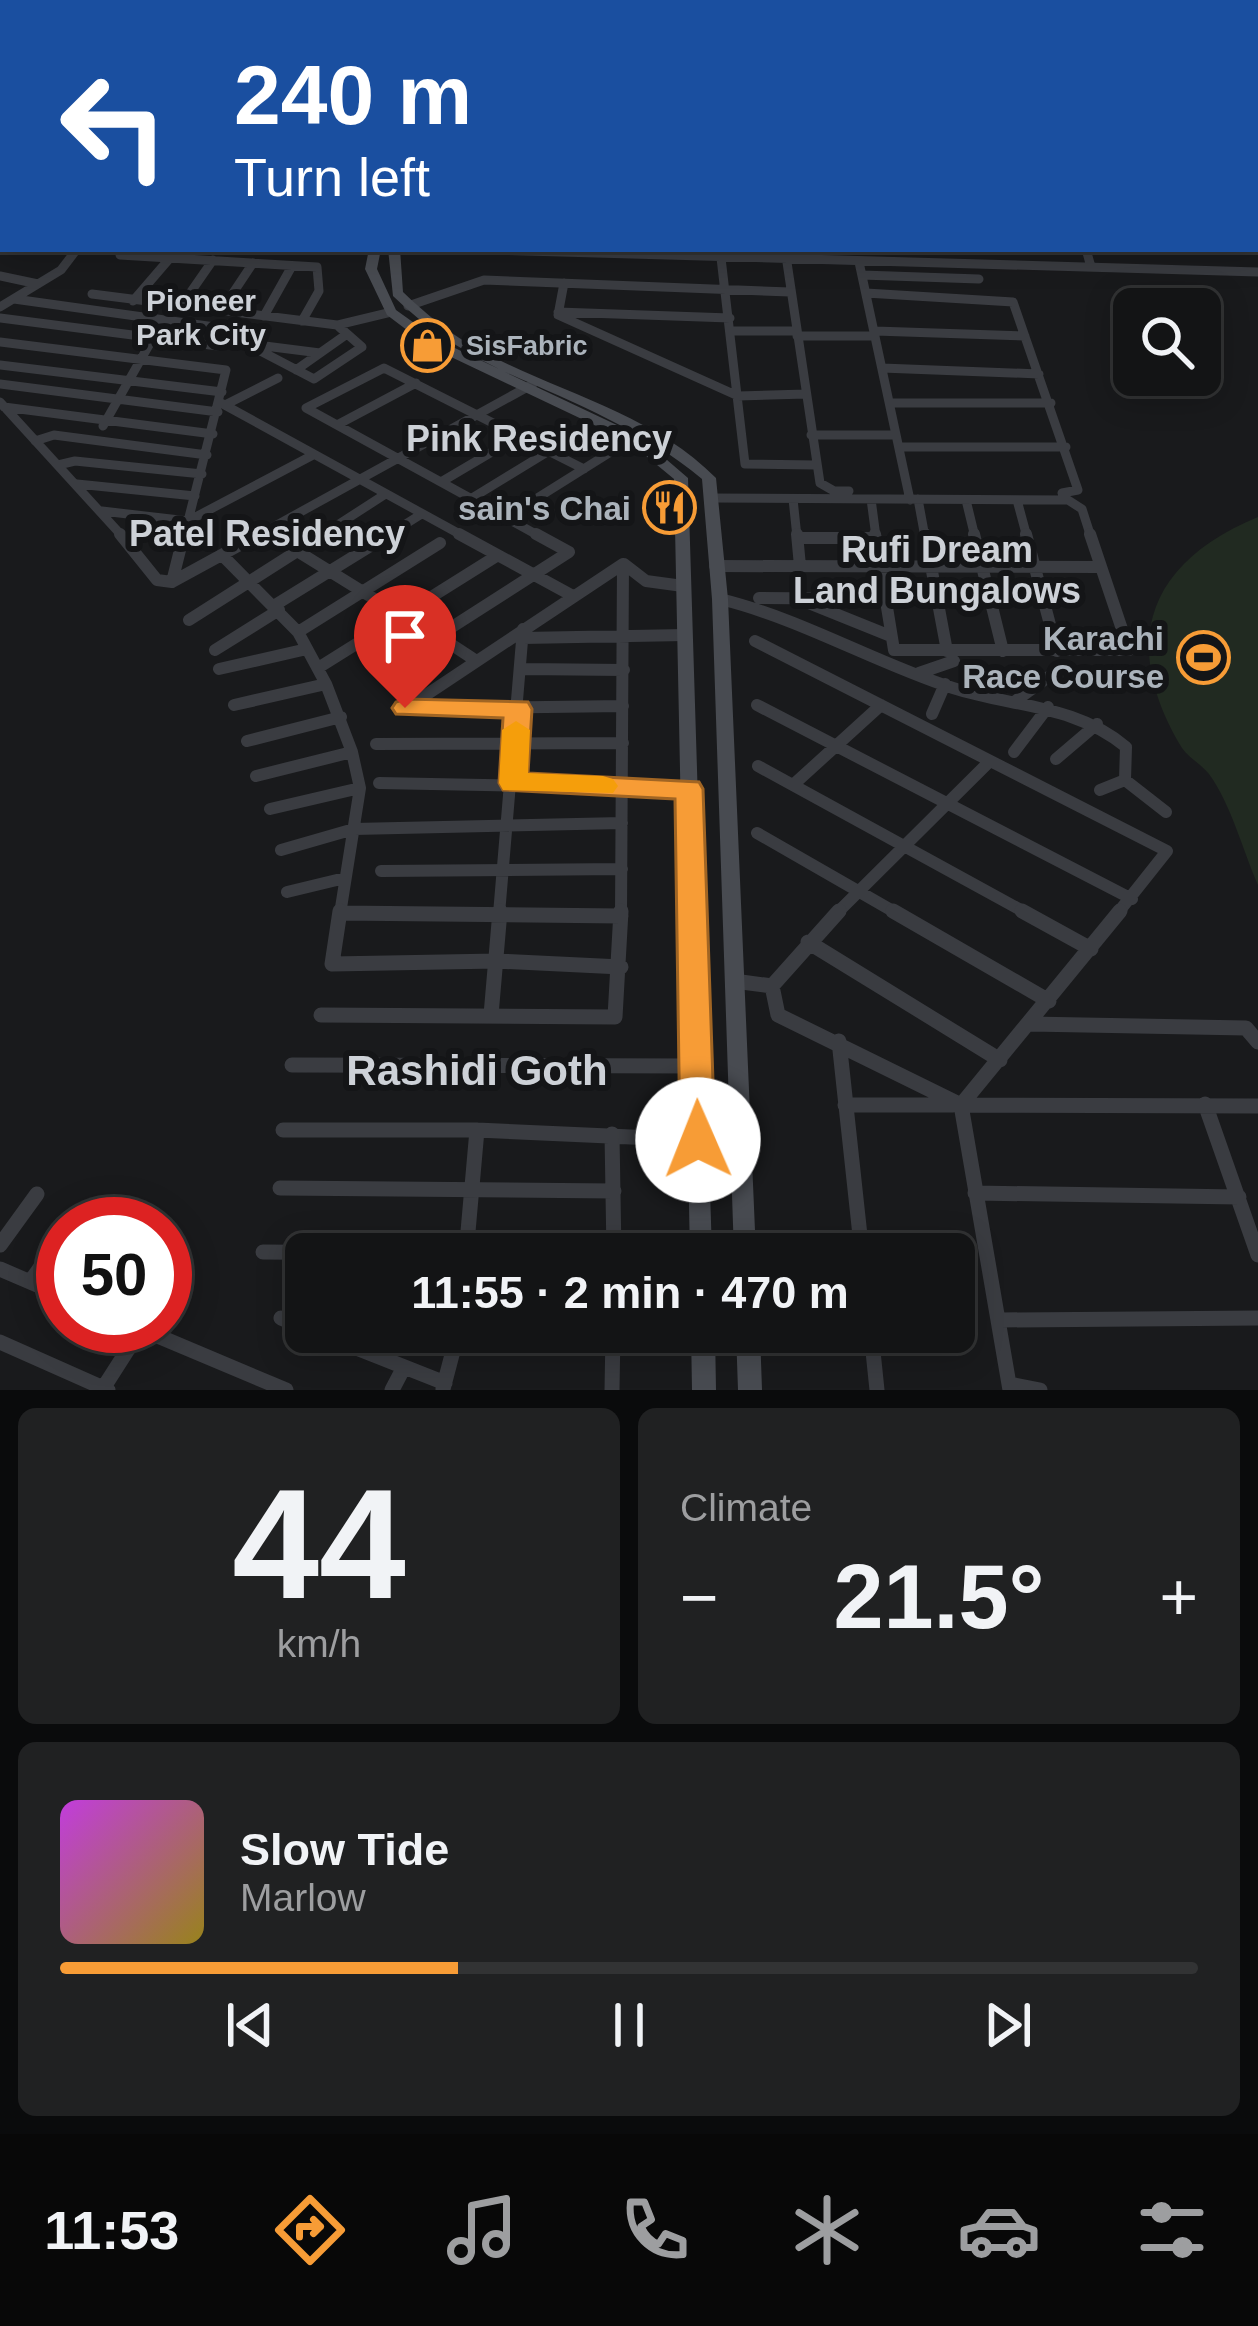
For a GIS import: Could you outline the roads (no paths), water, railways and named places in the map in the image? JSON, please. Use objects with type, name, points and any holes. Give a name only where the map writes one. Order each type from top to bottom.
[{"type":"main road","points":[[374,252],[371,269],[433,343],[653,434],[709,478],[720,599],[744,1233]]},
{"type":"main road","points":[[394,252],[392,279],[400,309]]},
{"type":"main road","points":[[534,384],[633,438],[681,478],[700,1233]]},
{"type":"main road","points":[[703,1353],[704,1390]]},
{"type":"main road","points":[[749,1353],[750,1390]]},
{"type":"street","points":[[0,307],[61,270],[75,252]]},
{"type":"street","points":[[181,306],[220,252]]},
{"type":"street","points":[[654,252],[721,258],[828,255],[859,262],[1258,272]]},
{"type":"street","points":[[924,252],[926,263]]},
{"type":"street","points":[[978,252],[980,265]]},
{"type":"street","points":[[1032,252],[1034,266]]},
{"type":"street","points":[[1087,252],[1091,266]]},
{"type":"street","points":[[120,254],[316,267],[319,291],[302,321]]},
{"type":"street","points":[[785,254],[816,465],[826,489],[1077,503],[1129,650],[950,656],[895,650],[888,635],[872,500]]},
{"type":"street","points":[[134,301],[170,258]]},
{"type":"street","points":[[721,258],[745,464],[816,465]]},
{"type":"street","points":[[859,262],[950,656]]},
{"type":"street","points":[[221,311],[253,263]]},
{"type":"street","points":[[264,316],[292,266]]},
{"type":"street","points":[[862,275],[979,279]]},
{"type":"street","points":[[0,276],[38,284]]},
{"type":"street","points":[[92,295],[337,325],[484,280],[790,292]]},
{"type":"street","points":[[558,312],[564,283]]},
{"type":"street","points":[[711,498],[872,500],[1076,492],[1051,403],[1009,301],[866,293]]},
{"type":"street","points":[[14,299],[229,329]]},
{"type":"street","points":[[558,312],[731,324],[796,334],[1025,336]]},
{"type":"street","points":[[558,312],[738,396],[806,394]]},
{"type":"street","points":[[0,318],[218,346]]},
{"type":"street","points":[[320,353],[249,345],[314,379],[362,347],[337,325]]},
{"type":"street","points":[[296,370],[347,334]]},
{"type":"street","points":[[75,461],[106,420],[153,338]]},
{"type":"street","points":[[0,342],[226,370],[172,582]]},
{"type":"street","points":[[36,346],[5,385],[2,406],[102,511],[157,580],[172,582],[534,384]]},
{"type":"street","points":[[0,365],[128,381],[221,403],[573,596]]},
{"type":"street","points":[[438,636],[569,551],[306,408],[384,368],[584,469]]},
{"type":"street","points":[[882,368],[1039,374]]},
{"type":"street","points":[[5,385],[118,401],[221,403],[278,378]]},
{"type":"street","points":[[337,425],[416,383]]},
{"type":"street","points":[[890,403],[1051,403]]},
{"type":"street","points":[[2,406],[213,434]]},
{"type":"street","points":[[35,441],[54,435],[207,454]]},
{"type":"street","points":[[812,435],[1066,447]]},
{"type":"street","points":[[441,482],[519,436]]},
{"type":"street","points":[[507,517],[633,438]]},
{"type":"street","points":[[472,498],[549,451]]},
{"type":"street","points":[[102,511],[188,521],[313,455]]},
{"type":"street","points":[[58,465],[75,461],[202,474]]},
{"type":"street","points":[[76,484],[195,496]]},
{"type":"street","points":[[189,620],[384,495]]},
{"type":"street","points":[[794,499],[800,566]]},
{"type":"street","points":[[965,500],[1003,651]]},
{"type":"street","points":[[1017,500],[1058,651]]},
{"type":"street","points":[[215,650],[420,515]]},
{"type":"street","points":[[798,538],[876,538]]},
{"type":"street","points":[[298,632],[440,544]]},
{"type":"street","points":[[297,551],[476,660]]},
{"type":"street","points":[[222,555],[298,632],[341,717],[352,752],[360,788],[331,962],[622,967]]},
{"type":"street","points":[[318,668],[495,557]]},
{"type":"street","points":[[623,563],[646,581],[683,586]]},
{"type":"street","points":[[623,563],[405,709],[623,706]]},
{"type":"street","points":[[321,1015],[615,1017],[622,967],[623,563]]},
{"type":"street","points":[[715,566],[1100,567]]},
{"type":"street","points":[[759,598],[884,599]]},
{"type":"street","points":[[798,598],[888,635]]},
{"type":"street","points":[[720,599],[744,603],[945,684],[1048,707],[1097,724],[1126,747],[1125,780]]},
{"type":"street","points":[[523,633],[685,635]]},
{"type":"street","points":[[491,1016],[523,633]]},
{"type":"street","points":[[755,641],[1167,850],[961,1106],[1010,1387],[1040,1390]]},
{"type":"street","points":[[219,669],[307,649]]},
{"type":"street","points":[[919,673],[950,656]]},
{"type":"street","points":[[523,669],[624,670]]},
{"type":"street","points":[[1014,702],[1058,670]]},
{"type":"street","points":[[234,705],[326,684]]},
{"type":"street","points":[[932,714],[945,684]]},
{"type":"street","points":[[757,705],[1132,899]]},
{"type":"street","points":[[793,785],[881,706]]},
{"type":"street","points":[[1014,752],[1048,707]]},
{"type":"street","points":[[247,741],[341,717]]},
{"type":"street","points":[[1056,759],[1097,724]]},
{"type":"street","points":[[376,744],[623,743]]},
{"type":"street","points":[[256,776],[352,752]]},
{"type":"street","points":[[772,986],[808,942],[990,761]]},
{"type":"street","points":[[758,766],[1091,949]]},
{"type":"street","points":[[1100,790],[1125,780]]},
{"type":"street","points":[[1125,780],[1166,812]]},
{"type":"street","points":[[380,783],[689,789]]},
{"type":"street","points":[[270,809],[360,788]]},
{"type":"street","points":[[281,850],[354,829],[622,824]]},
{"type":"street","points":[[757,833],[1049,1001]]},
{"type":"street","points":[[381,871],[622,869]]},
{"type":"street","points":[[287,892],[345,878]]},
{"type":"street","points":[[340,913],[621,916]]},
{"type":"street","points":[[808,942],[1000,1060]]},
{"type":"street","points":[[734,981],[772,986]]},
{"type":"street","points":[[772,986],[778,1015],[839,1041],[961,1106]]},
{"type":"street","points":[[1030,1024],[1246,1028],[1258,1042]]},
{"type":"street","points":[[839,1041],[860,1233]]},
{"type":"street","points":[[292,1065],[696,1066]]},
{"type":"street","points":[[1205,1104],[1258,1255]]},
{"type":"street","points":[[845,1105],[1258,1106]]},
{"type":"street","points":[[283,1130],[477,1130],[698,1140]]},
{"type":"street","points":[[468,1233],[477,1130]]},
{"type":"street","points":[[612,1134],[614,1233]]},
{"type":"street","points":[[280,1188],[614,1191]]},
{"type":"street","points":[[975,1193],[1239,1197]]},
{"type":"street","points":[[0,1245],[37,1194]]},
{"type":"street","points":[[263,1252],[285,1252]]},
{"type":"street","points":[[0,1269],[36,1285]]},
{"type":"street","points":[[30,1282],[36,1274]]},
{"type":"street","points":[[1000,1320],[1258,1318]]},
{"type":"street","points":[[0,1342],[104,1389],[123,1353]]},
{"type":"street","points":[[192,1350],[286,1390]]},
{"type":"street","points":[[369,1353],[444,1387],[453,1353]]},
{"type":"street","points":[[612,1390],[613,1353]]},
{"type":"street","points":[[873,1353],[877,1390]]},
{"type":"street","points":[[392,1390],[404,1367]]},
{"type":"place","name":"SisFabric","points":[[427,346]]},
{"type":"place","name":"sain's Chai","points":[[670,508]]},
{"type":"place","name":"Karachi Race Course","points":[[1203,657]]},
{"type":"district","name":"Pioneer Park City","points":[[201,317]]},
{"type":"district","name":"Pink Residency","points":[[539,438]]},
{"type":"district","name":"Patel Residency","points":[[267,533]]},
{"type":"district","name":"Rufi Dream Land Bungalows","points":[[937,570]]},
{"type":"district","name":"Rashidi Goth","points":[[477,1070]]}]
